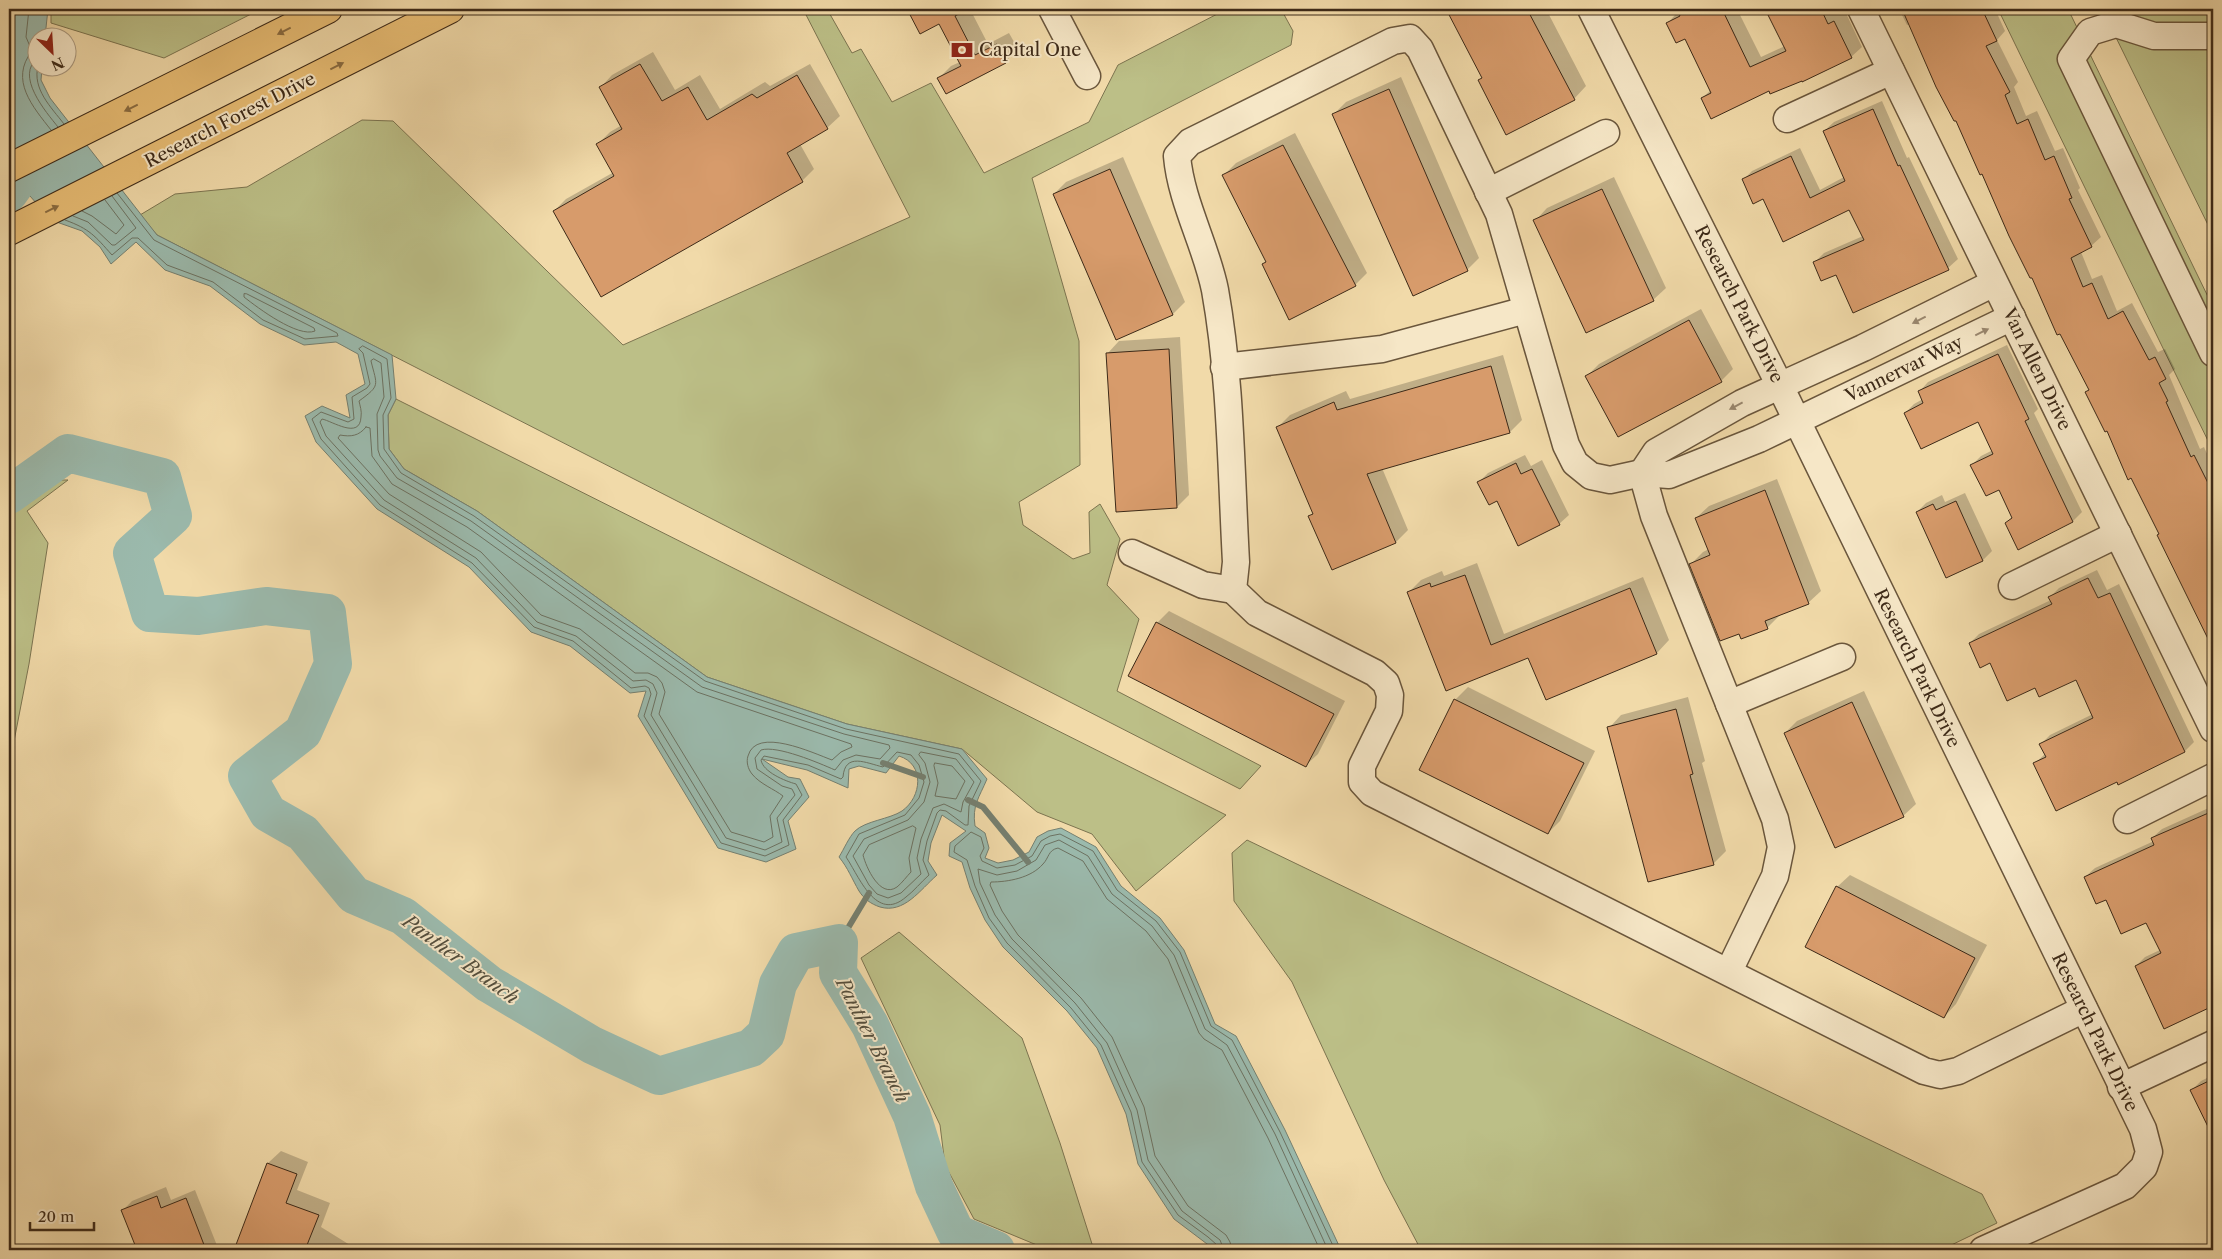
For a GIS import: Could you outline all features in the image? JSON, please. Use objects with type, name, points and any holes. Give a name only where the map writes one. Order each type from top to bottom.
[{"type":"main road","points":[[9,168],[328,9]]},
{"type":"main road","name":"Research Forest Drive","points":[[9,230],[200,136],[450,9]]},
{"type":"street","points":[[1052,9],[1087,76]]},
{"type":"street","name":"Research Park Drive","points":[[1591,9],[1780,386],[2143,1130],[2149,1152],[2144,1167],[2126,1186],[1983,1250]]},
{"type":"street","name":"Van Allen Drive","points":[[1861,9],[2213,729]]},
{"type":"street","points":[[2210,42],[2154,36],[2116,24],[2090,32],[2071,59],[2213,353]]},
{"type":"street","name":"Vannervar Way","points":[[1224,367],[1215,290],[1205,251],[1179,174],[1177,156],[1190,142],[1393,41],[1410,38],[1420,49],[1499,214],[1566,445],[1574,463],[1590,476],[1610,480],[1642,473],[1669,475],[1687,469],[1759,439],[2012,317]]},
{"type":"street","points":[[1787,119],[1891,71]]},
{"type":"street","points":[[1488,192],[1606,133]]},
{"type":"street","name":"Vannervar Way","points":[[1642,473],[1656,452],[1742,403],[1847,356],[1994,283]]},
{"type":"street","points":[[1233,590],[1236,562],[1224,367],[1382,349],[1526,310]]},
{"type":"street","points":[[1673,441],[1687,469]]},
{"type":"street","points":[[1642,473],[1654,516],[1775,820],[1782,847],[1775,876],[1729,971]]},
{"type":"street","points":[[2012,586],[2118,534]]},
{"type":"street","points":[[1132,553],[1203,585],[1233,590],[1257,613],[1375,673],[1386,683],[1390,695],[1389,712],[1362,766],[1362,782],[1372,793],[1729,971],[1924,1071],[1940,1075],[1958,1071],[2084,1009]]},
{"type":"street","points":[[1729,704],[1842,657]]},
{"type":"street","points":[[2127,820],[2213,777]]},
{"type":"street","points":[[2121,1087],[2213,1044]]},
{"type":"green space","points":[[51,9],[261,9],[164,58],[78,31],[78,28],[67,28],[51,23]]},
{"type":"green space","points":[[803,9],[827,9],[852,53],[861,49],[892,102],[931,83],[984,173],[1089,122],[1118,65],[1227,9],[1281,9],[1293,31],[1291,45],[1032,178],[1079,341],[1080,465],[1019,502],[1023,525],[1073,559],[1090,553],[1089,512],[1100,504],[1120,539],[1107,585],[1139,619],[1117,691],[1261,766],[1240,789],[157,235],[140,215],[175,194],[247,187],[362,120],[393,121],[623,345],[910,217]]},
{"type":"green space","points":[[1998,9],[2068,9],[2213,307],[2213,451]]},
{"type":"green space","points":[[2102,9],[2213,9],[2213,235]]},
{"type":"green space","points":[[396,399],[1226,815],[1136,891],[1092,834],[1037,812],[962,749],[847,724],[707,677],[477,511],[404,469],[389,449],[388,415]]},
{"type":"green space","points":[[44,464],[46,480],[68,480],[27,511],[48,543],[29,664],[9,767],[9,483]]},
{"type":"green space","points":[[1247,840],[1982,1194],[1997,1223],[1941,1250],[1421,1250],[1384,1180],[1292,982],[1234,901],[1232,853]]},
{"type":"green space","points":[[899,932],[1022,1038],[1060,1143],[1092,1244],[1097,1250],[1045,1250],[974,1219],[945,1165],[940,1125],[861,958]]},
{"type":"water","points":[[9,9],[48,9],[46,28],[28,28],[28,78],[41,78],[50,98],[157,235],[392,355],[396,399],[388,415],[389,449],[404,469],[477,511],[707,677],[847,724],[962,749],[987,779],[974,812],[975,826],[985,833],[989,848],[985,858],[998,863],[1013,860],[1029,852],[1037,837],[1048,831],[1061,828],[1096,847],[1121,886],[1160,918],[1184,950],[1215,1024],[1236,1036],[1285,1130],[1341,1250],[1215,1250],[1174,1219],[1138,1164],[1126,1114],[1097,1048],[1067,1011],[1003,947],[985,920],[970,888],[962,862],[949,856],[950,843],[966,831],[942,815],[931,843],[928,861],[937,875],[918,894],[904,904],[889,908],[880,907],[871,903],[863,896],[839,857],[855,831],[871,822],[897,814],[909,805],[914,798],[917,790],[917,773],[907,760],[899,756],[886,773],[859,766],[849,769],[848,788],[807,770],[762,759],[788,777],[800,779],[809,797],[788,821],[796,849],[766,862],[718,848],[638,716],[646,691],[630,693],[570,646],[531,632],[469,567],[377,509],[316,442],[305,416],[322,406],[350,418],[346,395],[365,384],[358,354],[336,342],[304,345],[260,324],[210,286],[165,270],[136,242],[111,264],[100,247],[82,231],[51,220],[9,172]]},
{"type":"building","name":"Capital One","points":[[907,9],[968,9],[955,16],[975,55],[997,44],[1006,63],[946,94],[937,78],[961,66],[939,24],[920,34]]},
{"type":"building","points":[[1446,9],[1527,9],[1575,100],[1506,135],[1478,80],[1482,78]]},
{"type":"building","points":[[1677,9],[1722,9],[1750,67],[1786,51],[1765,9],[1821,9],[1828,24],[1834,21],[1852,58],[1802,82],[1770,94],[1769,91],[1711,119],[1701,98],[1711,93],[1685,39],[1676,43],[1666,23],[1680,16]]},
{"type":"building","points":[[1902,9],[1982,9],[1997,41],[1986,46],[2010,92],[2005,95],[2017,124],[2028,119],[2045,160],[2054,156],[2072,198],[2069,199],[2092,247],[2071,258],[2083,287],[2092,283],[2108,319],[2123,311],[2149,360],[2155,357],[2166,379],[2159,383],[2168,401],[2166,402],[2191,457],[2194,455],[2213,493],[2213,649],[2157,535],[2159,534],[2131,478],[2128,480],[2107,431],[2105,432],[2085,392],[2089,390],[2060,334],[2057,335],[2032,278],[2030,278],[2009,236],[1982,174],[1980,175],[1956,121],[1954,121],[1936,87]]},
{"type":"building","points":[[640,64],[662,101],[688,87],[707,120],[752,94],[757,98],[797,75],[828,129],[787,153],[803,182],[601,297],[553,211],[614,176],[596,144],[622,129],[599,87]]},
{"type":"building","points":[[1389,89],[1468,271],[1413,296],[1332,114]]},
{"type":"building","points":[[1873,109],[1898,166],[1900,165],[1949,270],[1853,313],[1836,275],[1821,281],[1813,262],[1864,240],[1849,210],[1783,242],[1763,199],[1753,204],[1742,179],[1791,156],[1810,198],[1845,181],[1823,131]]},
{"type":"building","points":[[1283,145],[1356,286],[1289,320],[1262,264],[1266,262],[1222,175]]},
{"type":"building","points":[[1110,169],[1173,315],[1116,340],[1053,194]]},
{"type":"building","points":[[1602,189],[1654,301],[1586,333],[1533,220]]},
{"type":"building","points":[[1689,320],[1722,382],[1618,437],[1585,376]]},
{"type":"building","points":[[1169,349],[1177,508],[1116,512],[1106,353]]},
{"type":"building","points":[[1998,354],[2029,419],[2025,421],[2073,522],[2018,550],[2005,523],[2012,518],[1999,490],[1986,496],[1970,465],[1993,454],[1978,422],[1921,449],[1904,413],[1923,403],[1918,391]]},
{"type":"building","points":[[1491,366],[1510,433],[1367,474],[1396,543],[1332,570],[1308,516],[1313,514],[1276,427],[1334,402],[1337,410]]},
{"type":"building","points":[[1516,463],[1521,474],[1532,469],[1560,525],[1518,546],[1497,501],[1489,505],[1477,482]]},
{"type":"building","points":[[1765,490],[1809,604],[1765,621],[1768,629],[1741,639],[1739,634],[1720,641],[1689,564],[1710,555],[1695,518]]},
{"type":"building","points":[[1956,501],[1983,561],[1946,578],[1916,512],[1933,504],[1936,510]]},
{"type":"building","points":[[1465,575],[1491,645],[1630,588],[1657,654],[1546,700],[1528,658],[1446,691],[1407,592],[1430,583],[1431,587]]},
{"type":"building","points":[[2088,578],[2098,598],[2110,593],[2185,752],[2118,785],[2117,782],[2056,811],[2033,763],[2046,757],[2039,744],[2093,718],[2076,680],[2039,697],[2035,688],[2007,701],[1990,663],[1980,668],[1969,643],[2052,604],[2048,597]]},
{"type":"building","points":[[1156,622],[1334,714],[1306,767],[1128,676]]},
{"type":"building","points":[[1454,699],[1584,763],[1548,834],[1419,770]]},
{"type":"building","points":[[1852,702],[1904,817],[1835,848],[1784,733]]},
{"type":"building","points":[[1676,709],[1693,774],[1690,775],[1714,865],[1648,882],[1607,727]]},
{"type":"building","points":[[2213,811],[2213,1006],[2164,1029],[2135,966],[2161,953],[2146,923],[2121,934],[2106,900],[2096,904],[2084,877],[2154,845],[2151,838]]},
{"type":"building","points":[[1836,886],[1975,958],[1944,1018],[1805,947]]},
{"type":"building","points":[[2213,1079],[2213,1137],[2190,1090]]},
{"type":"building","points":[[267,1163],[297,1174],[286,1203],[319,1215],[305,1250],[234,1250]]},
{"type":"building","points":[[157,1196],[161,1208],[186,1198],[206,1250],[137,1250],[121,1210]]},
{"type":"waterway","name":"Panther Branch","points":[[9,193],[17,182],[19,131]]},
{"type":"waterway","name":"Panther Branch","points":[[9,495],[68,453],[162,477],[173,516],[132,553],[150,613],[198,616],[266,606],[327,613],[333,664],[303,732],[247,776],[268,813],[303,833],[354,895],[403,916],[489,984],[592,1045],[659,1076],[751,1048],[766,1034],[778,984],[796,952],[839,943],[838,973],[870,1025],[912,1116],[934,1186],[956,1233],[996,1250]]},
{"type":"waterway","points":[[883,763],[923,777]]},
{"type":"waterway","points":[[968,800],[983,807],[1028,862]]},
{"type":"waterway","points":[[839,943],[869,893]]},
{"type":"place","name":"Capital One","points":[[962,50]]}]
